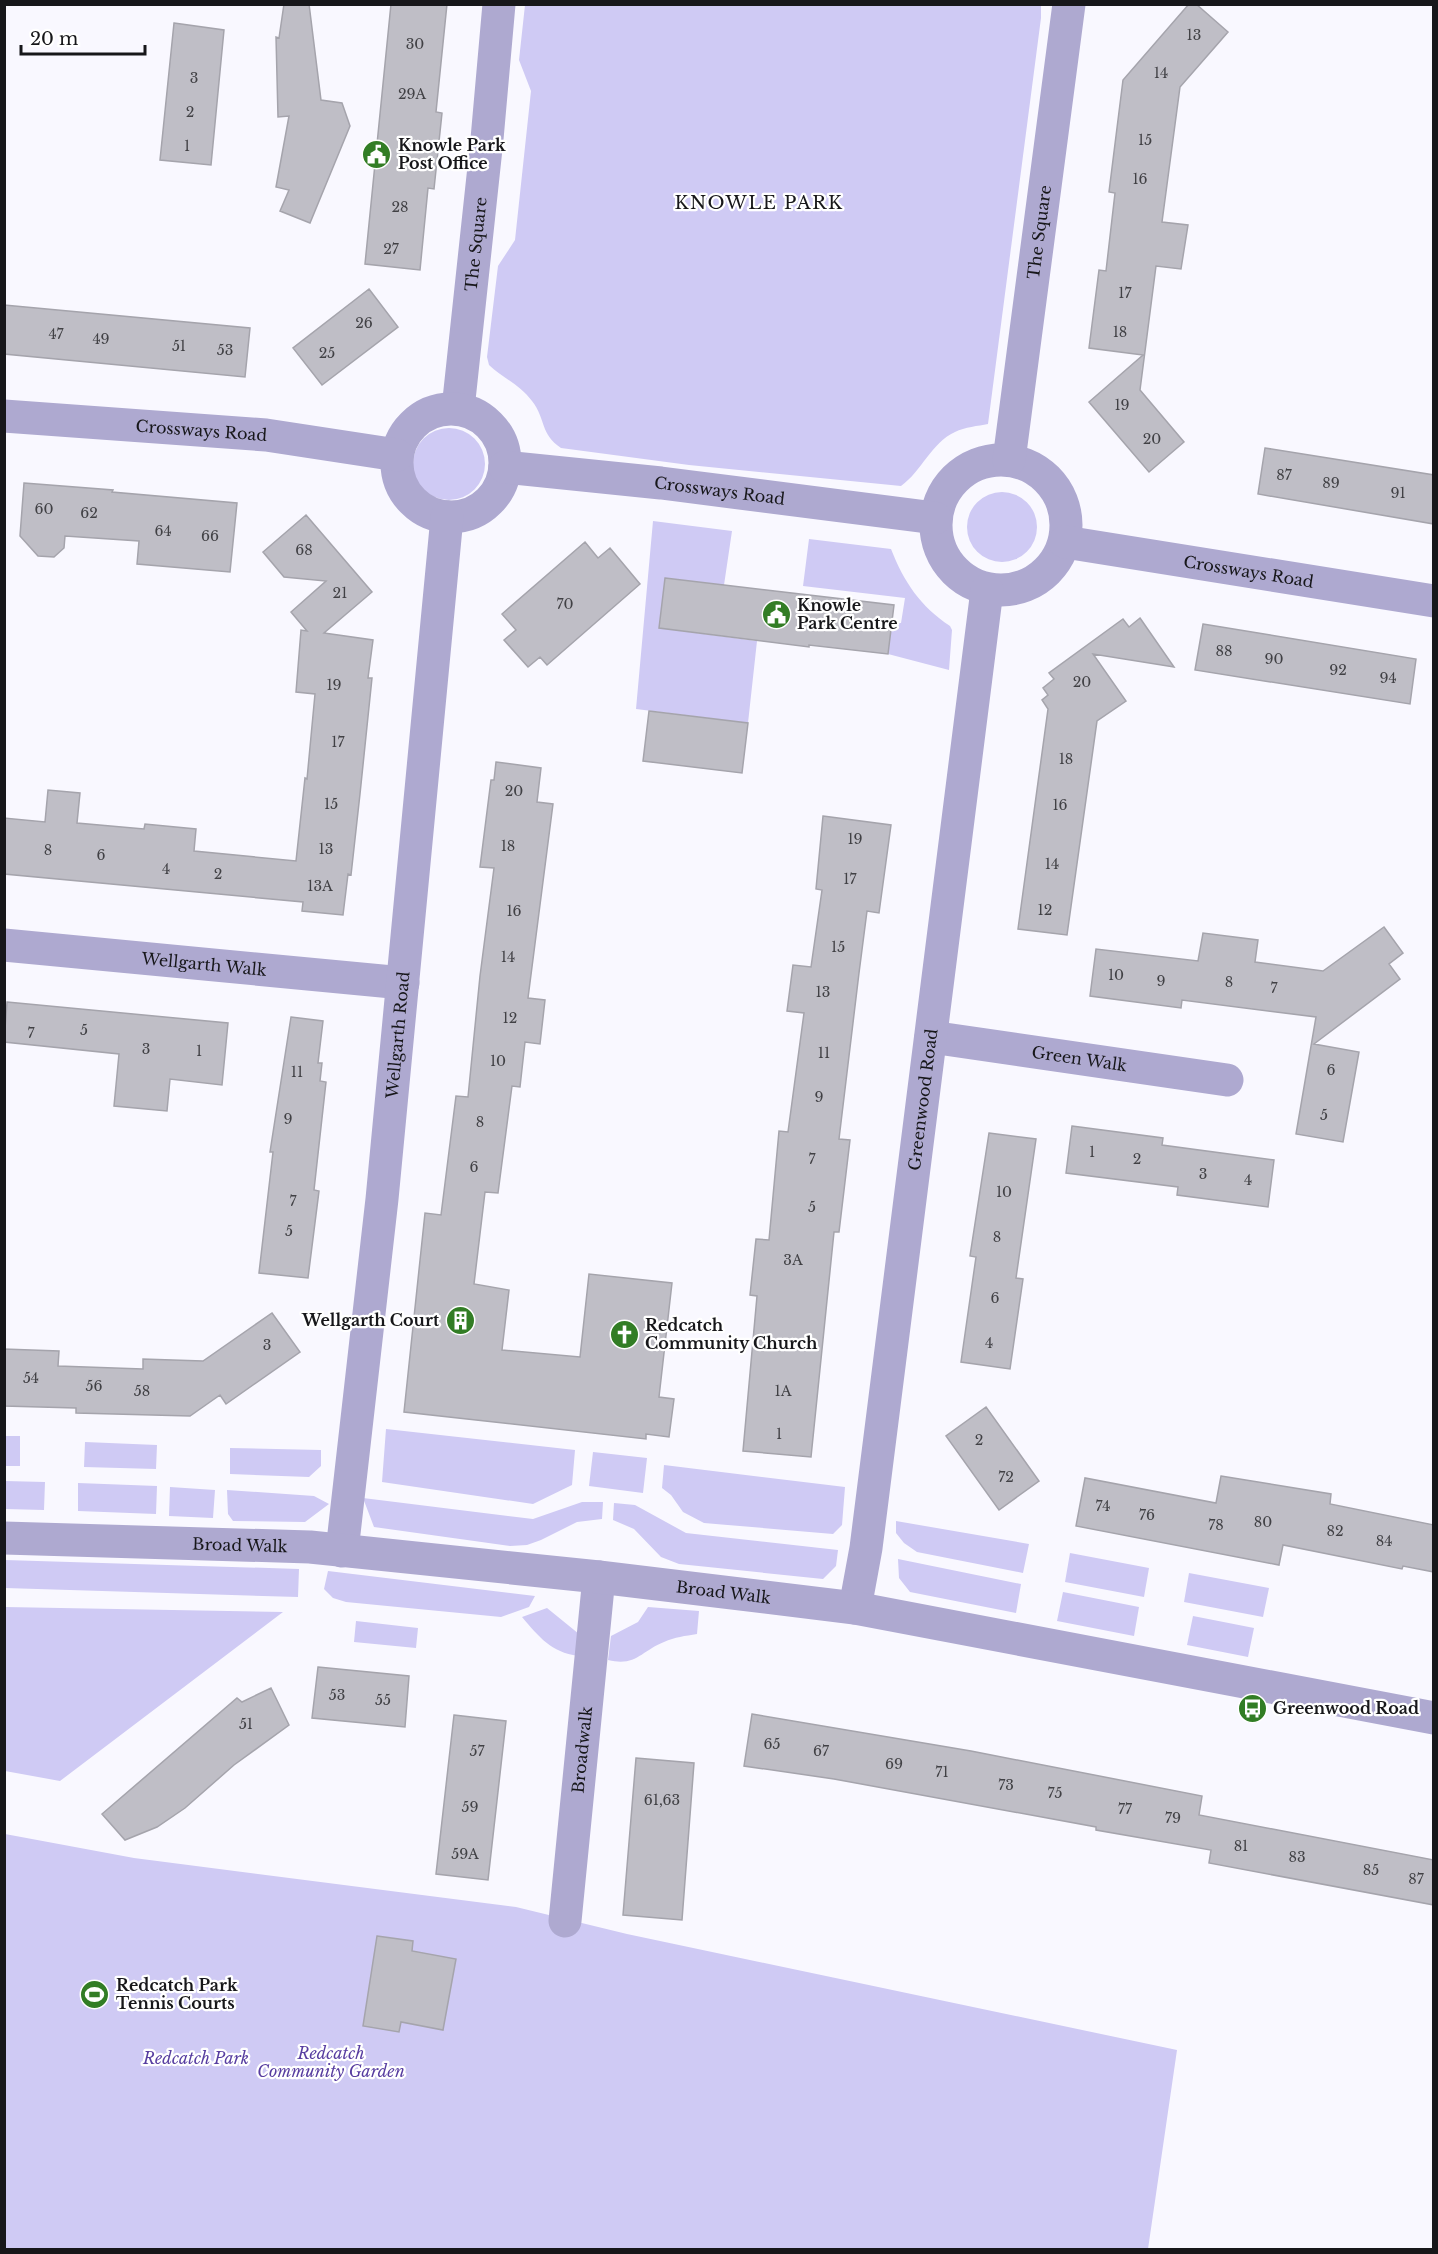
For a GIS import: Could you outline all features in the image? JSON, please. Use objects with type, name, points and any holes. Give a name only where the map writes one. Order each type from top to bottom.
[{"type":"street","name":"The Square","points":[[458,409],[500,4]]},
{"type":"street","name":"The Square","points":[[1009,460],[1069,4]]},
{"type":"street","points":[[442,409],[458,409],[479,417],[494,430],[503,447],[505,467],[501,484],[492,498],[479,510],[464,516],[447,517],[429,513],[414,503],[403,489],[397,473],[397,455],[402,438],[412,424],[426,414],[442,409]]},
{"type":"street","name":"Crossways Road","points":[[4,416],[266,435],[397,455]]},
{"type":"street","points":[[988,460],[1009,460],[1036,469],[1056,488],[1066,514],[1065,542],[1057,561],[1044,576],[1027,586],[1007,591],[987,590],[965,581],[947,564],[937,542],[935,518],[940,498],[952,481],[969,468],[988,460]]},
{"type":"street","name":"Crossways Road","points":[[505,467],[660,483],[935,518]]},
{"type":"street","name":"Wellgarth Road","points":[[342,1551],[382,1199],[447,517]]},
{"type":"street","name":"Crossways Road","points":[[1065,542],[1434,601]]},
{"type":"street","name":"Greenwood Road","points":[[855,1608],[866,1548],[987,590]]},
{"type":"street","name":"Wellgarth Walk","points":[[4,945],[403,983]]},
{"type":"street","name":"Green Walk","points":[[931,1037],[1227,1080]]},
{"type":"street","name":"Broad Walk","points":[[4,1538],[310,1547],[599,1577],[855,1608],[1434,1718]]},
{"type":"street","name":"Broadwalk","points":[[565,1921],[599,1577]]},
{"type":"green space","points":[[525,5],[1041,5],[988,424],[963,429],[947,437],[901,486],[689,465],[561,448],[554,443],[546,432],[532,401],[522,390],[489,365],[487,357],[498,266],[515,240],[531,91],[519,60]]},
{"type":"green space","points":[[449,428],[469,434],[479,444],[485,464],[479,484],[469,494],[449,500],[429,494],[419,484],[413,464],[419,444],[429,434]]},
{"type":"green space","points":[[1002,492],[1015,495],[1027,502],[1034,514],[1037,527],[1034,540],[1027,552],[1015,559],[1002,562],[989,559],[977,552],[970,540],[967,527],[970,514],[977,502],[989,495]]},
{"type":"green space","points":[[653,521],[732,531],[724,585],[665,578],[659,628],[757,641],[748,723],[636,709]]},
{"type":"green space","points":[[809,539],[891,549],[907,583],[922,602],[952,630],[949,670],[888,654],[891,623],[901,623],[905,598],[803,586]]},
{"type":"green space","points":[[386,1429],[575,1450],[572,1485],[533,1504],[382,1482]]},
{"type":"green space","points":[[5,1436],[20,1436],[20,1466],[5,1466]]},
{"type":"green space","points":[[85,1442],[157,1445],[156,1469],[84,1467]]},
{"type":"green space","points":[[230,1448],[321,1450],[321,1466],[309,1477],[230,1474]]},
{"type":"green space","points":[[593,1452],[647,1458],[643,1493],[589,1486]]},
{"type":"green space","points":[[664,1465],[845,1487],[842,1525],[833,1534],[704,1523],[683,1512],[671,1495],[662,1488]]},
{"type":"green space","points":[[5,1481],[45,1482],[44,1510],[5,1509]]},
{"type":"green space","points":[[78,1483],[157,1486],[156,1514],[78,1511]]},
{"type":"green space","points":[[170,1487],[215,1490],[213,1518],[169,1516]]},
{"type":"green space","points":[[227,1490],[314,1496],[329,1504],[305,1522],[233,1521],[228,1514]]},
{"type":"green space","points":[[363,1498],[533,1519],[582,1502],[603,1502],[602,1519],[577,1522],[541,1540],[527,1545],[510,1546],[374,1527]]},
{"type":"green space","points":[[614,1503],[635,1505],[686,1533],[838,1550],[836,1566],[823,1579],[679,1564],[661,1557],[634,1529],[613,1520]]},
{"type":"green space","points":[[896,1521],[1029,1544],[1023,1573],[917,1552],[904,1543],[896,1533]]},
{"type":"green space","points":[[1070,1553],[1149,1568],[1144,1597],[1065,1582]]},
{"type":"green space","points":[[898,1559],[1021,1584],[1016,1613],[910,1592],[899,1578]]},
{"type":"green space","points":[[5,1560],[299,1569],[298,1597],[5,1588]]},
{"type":"green space","points":[[328,1571],[535,1596],[529,1607],[501,1617],[346,1602],[333,1598],[324,1589]]},
{"type":"green space","points":[[1189,1573],[1269,1588],[1263,1617],[1184,1602]]},
{"type":"green space","points":[[1063,1592],[1139,1607],[1134,1636],[1057,1621]]},
{"type":"green space","points":[[4,1607],[283,1612],[60,1781],[5,1771]]},
{"type":"green space","points":[[648,1607],[699,1611],[697,1634],[668,1640],[632,1660],[618,1662],[608,1660],[611,1636],[638,1622]]},
{"type":"green space","points":[[547,1608],[579,1634],[578,1656],[553,1647],[540,1637],[522,1617]]},
{"type":"green space","points":[[1193,1616],[1254,1628],[1248,1657],[1187,1645]]},
{"type":"green space","points":[[356,1621],[418,1628],[416,1648],[354,1642]]},
{"type":"green space","name":"Redcatch Park","points":[[5,1834],[134,1858],[516,1907],[627,1934],[1177,2050],[1148,2249],[5,2249]]},
{"type":"building","points":[[284,4],[309,4],[321,100],[342,103],[350,126],[310,223],[280,211],[289,190],[276,187],[289,116],[278,117],[276,37],[279,38]]},
{"type":"building","points":[[391,4],[447,4],[436,112],[442,113],[434,189],[428,188],[420,270],[365,264]]},
{"type":"building","points":[[1189,4],[1196,4],[1228,32],[1180,87],[1162,222],[1188,225],[1181,269],[1156,266],[1140,390],[1184,442],[1149,472],[1089,402],[1143,355],[1089,348],[1099,270],[1106,271],[1115,193],[1109,192],[1123,80]]},
{"type":"building","points":[[174,23],[224,30],[211,165],[160,160]]},
{"type":"building","points":[[369,289],[398,327],[322,385],[293,348]]},
{"type":"building","points":[[4,305],[250,328],[245,377],[4,354]]},
{"type":"building","points":[[1265,448],[1434,475],[1434,524],[1258,494]]},
{"type":"building","points":[[24,483],[237,503],[230,572],[137,564],[139,541],[65,536],[64,548],[54,557],[38,556],[20,536]]},
{"type":"building","points":[[306,515],[372,592],[324,633],[373,640],[368,678],[372,678],[360,794],[351,875],[348,874],[343,915],[302,911],[303,902],[4,874],[4,818],[45,822],[48,790],[80,793],[77,823],[144,829],[145,824],[196,829],[194,851],[296,861],[315,694],[296,692],[301,630],[307,631],[291,612],[326,581],[284,577],[263,552]]},
{"type":"building","points":[[585,542],[598,558],[610,548],[640,584],[547,665],[540,657],[528,667],[504,640],[516,630],[502,614]]},
{"type":"building","name":"Knowle Park Centre","points":[[665,578],[894,605],[888,654],[809,645],[809,647],[659,628]]},
{"type":"building","points":[[1140,618],[1174,667],[1093,654],[1126,701],[1097,721],[1067,935],[1018,929],[1048,709],[1042,700],[1048,695],[1043,688],[1054,679],[1049,673],[1123,619],[1129,627]]},
{"type":"building","points":[[1203,624],[1416,659],[1410,704],[1195,670]]},
{"type":"building","points":[[649,711],[748,723],[742,773],[643,761]]},
{"type":"building","points":[[496,762],[541,768],[537,802],[553,804],[528,998],[545,1000],[540,1044],[525,1042],[520,1087],[512,1086],[498,1193],[485,1192],[474,1284],[509,1290],[502,1350],[580,1357],[589,1274],[672,1283],[659,1397],[674,1399],[669,1437],[646,1434],[646,1439],[404,1412],[425,1213],[441,1215],[456,1096],[468,1097],[494,868],[480,867],[491,780],[494,780]]},
{"type":"building","points":[[823,816],[891,825],[879,913],[867,911],[859,973],[839,1139],[850,1140],[839,1232],[834,1232],[811,1457],[743,1451],[757,1296],[750,1295],[756,1239],[769,1240],[779,1131],[788,1132],[804,1013],[787,1011],[793,965],[811,967],[822,890],[816,889]]},
{"type":"building","points":[[1384,927],[1403,953],[1389,964],[1400,979],[1314,1044],[1359,1052],[1343,1142],[1296,1134],[1316,1017],[1182,1000],[1181,1008],[1090,996],[1096,949],[1198,961],[1203,933],[1258,940],[1255,962],[1323,971]]},
{"type":"building","points":[[7,1002],[228,1023],[222,1085],[170,1079],[167,1111],[114,1106],[119,1054],[4,1042]]},
{"type":"building","points":[[291,1017],[323,1021],[318,1063],[322,1063],[320,1081],[326,1082],[314,1190],[319,1191],[308,1278],[259,1273],[273,1152],[270,1152]]},
{"type":"building","points":[[1072,1126],[1163,1138],[1162,1145],[1274,1160],[1268,1207],[1177,1195],[1178,1187],[1066,1173]]},
{"type":"building","points":[[989,1133],[1036,1139],[1016,1278],[1023,1279],[1010,1369],[961,1362],[976,1257],[970,1256]]},
{"type":"building","points":[[272,1313],[300,1352],[226,1404],[220,1395],[190,1416],[76,1413],[76,1408],[4,1406],[4,1349],[59,1351],[58,1366],[143,1369],[143,1359],[203,1361]]},
{"type":"building","points":[[986,1407],[1039,1481],[999,1510],[946,1436]]},
{"type":"building","points":[[1221,1476],[1331,1494],[1330,1504],[1434,1525],[1434,1572],[1403,1566],[1402,1569],[1283,1545],[1279,1565],[1076,1526],[1085,1478],[1216,1503]]},
{"type":"building","points":[[318,1667],[409,1676],[405,1727],[312,1718]]},
{"type":"building","points":[[271,1688],[289,1725],[234,1765],[185,1808],[157,1827],[125,1840],[102,1814],[237,1698],[242,1702]]},
{"type":"building","points":[[752,1714],[971,1751],[1202,1796],[1199,1815],[1434,1860],[1434,1905],[1209,1863],[1211,1850],[834,1779],[744,1766]]},
{"type":"building","points":[[454,1715],[506,1721],[488,1880],[436,1874]]},
{"type":"building","points":[[636,1758],[694,1763],[682,1920],[623,1915]]},
{"type":"building","points":[[377,1936],[413,1941],[412,1951],[456,1959],[443,2030],[401,2022],[399,2032],[363,2026]]},
{"type":"place","name":"Knowle Park Post Office","points":[[377,154]]},
{"type":"place","name":"Knowle Park Centre","points":[[776,614]]},
{"type":"place","name":"Wellgarth Court","points":[[460,1320]]},
{"type":"place","name":"Redcatch Community Church","points":[[624,1334]]},
{"type":"place","name":"Greenwood Road","points":[[1252,1708]]},
{"type":"place","name":"Redcatch Park Tennis Courts","points":[[95,1994]]},
{"type":"district","name":"KNOWLE PARK","points":[[759,203]]},
{"type":"park label","name":"Redcatch Community Garden","points":[[331,2062]]}]
